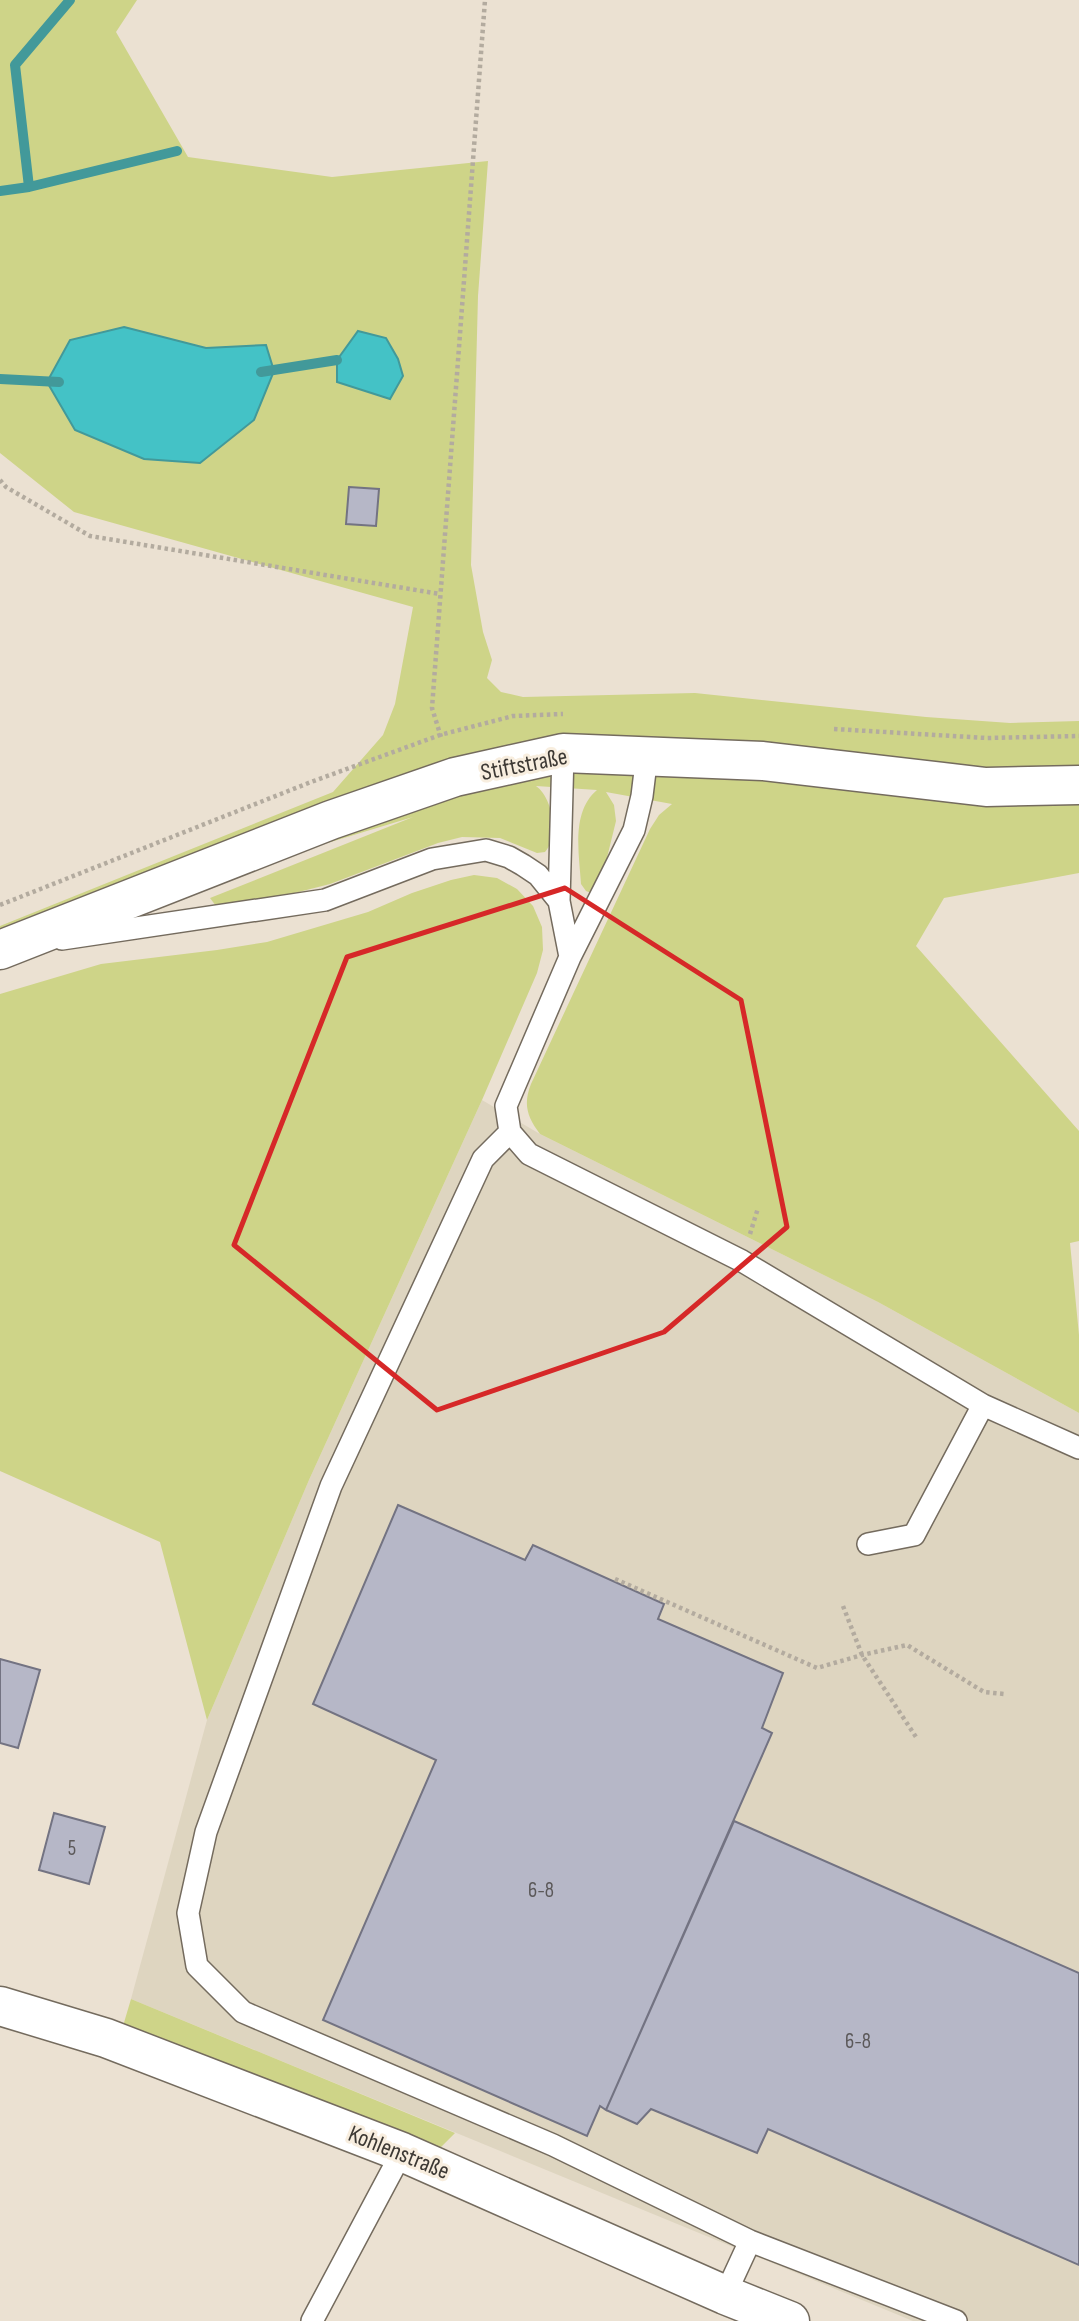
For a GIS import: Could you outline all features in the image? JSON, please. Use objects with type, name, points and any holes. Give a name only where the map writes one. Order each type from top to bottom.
[{"type":"main road","name":"Stiftstraße","points":[[4,949],[331,820],[455,777],[563,752],[763,761],[986,787],[1079,786]]},
{"type":"main road","name":"Kohlenstraße","points":[[0,2006],[106,2038],[402,2152],[725,2295],[790,2321]]},
{"type":"lane","points":[[563,752],[559,901],[570,957]]},
{"type":"lane","points":[[647,755],[634,830],[570,957],[506,1106],[510,1132],[529,1154],[742,1262],[983,1405],[1079,1448]]},
{"type":"lane","points":[[4,949],[325,900],[432,859],[485,850],[509,857],[523,865],[538,876],[559,901]]},
{"type":"lane","points":[[510,1132],[483,1158],[331,1486],[206,1832],[188,1913],[197,1966],[243,2012],[553,2145],[750,2241],[956,2321]]},
{"type":"lane","points":[[868,1544],[914,1535],[983,1405]]},
{"type":"lane","points":[[312,2321],[402,2152]]},
{"type":"lane","points":[[725,2295],[750,2241]]},
{"type":"path","points":[[455,777],[432,708],[485,0]]},
{"type":"path","points":[[0,480],[6,487],[90,536],[440,594]]},
{"type":"path","points":[[615,1579],[817,1668],[907,1645],[984,1692],[1004,1694]]},
{"type":"path","points":[[843,1605],[862,1655],[916,1737]]},
{"type":"highlighted area","points":[[565,888],[741,1000],[787,1227],[664,1332],[437,1410],[234,1245],[347,957]]},
{"type":"shaded area","points":[[482,1100],[540,1134],[878,1302],[1079,1413],[1079,2321],[913,2321],[131,1999],[207,1720],[309,1480]]},
{"type":"green space","points":[[0,0],[137,0],[116,32],[188,157],[332,177],[488,161],[478,296],[471,565],[483,632],[492,660],[487,678],[501,692],[523,697],[695,693],[926,717],[1010,723],[1079,721],[1079,873],[944,898],[916,946],[1079,1131],[1079,1241],[1070,1243],[1079,1335],[1079,1413],[878,1302],[540,1134],[529,1116],[527,1104],[531,1084],[650,829],[659,815],[672,804],[606,792],[614,805],[616,821],[602,878],[591,893],[581,884],[578,846],[583,810],[597,790],[536,786],[542,791],[552,817],[552,836],[545,852],[537,853],[500,838],[462,837],[438,843],[330,884],[279,897],[216,906],[210,898],[413,817],[0,944],[0,926],[333,792],[383,735],[395,704],[413,607],[74,512],[0,453]]},
{"type":"green space","points":[[474,875],[497,878],[517,889],[533,906],[542,927],[543,950],[537,973],[309,1480],[207,1720],[160,1542],[0,1471],[0,994],[101,964],[267,942],[368,912],[412,893]]},
{"type":"green space","points":[[131,1999],[455,2133],[440,2148],[123,2026]]},
{"type":"water","points":[[124,327],[206,348],[266,345],[274,371],[254,420],[200,463],[144,459],[75,430],[47,382],[70,340]]},
{"type":"water","points":[[358,331],[386,338],[398,359],[403,376],[390,399],[337,382],[337,360]]},
{"type":"building","points":[[349,487],[379,489],[376,526],[346,524]]},
{"type":"building","points":[[398,1505],[525,1560],[533,1545],[664,1604],[658,1619],[783,1673],[762,1728],[772,1733],[606,2110],[600,2106],[587,2136],[323,2020],[436,1760],[313,1704]]},
{"type":"building","points":[[0,1659],[40,1670],[18,1748],[0,1743]]},
{"type":"building","points":[[54,1813],[105,1827],[89,1884],[39,1870]]},
{"type":"building","points":[[734,1821],[1079,1973],[1079,2265],[768,2129],[757,2153],[651,2109],[637,2124],[606,2110]]},
{"type":"waterway","points":[[0,191],[29,187],[15,65],[70,0]]},
{"type":"waterway","points":[[29,187],[177,151]]},
{"type":"waterway","points":[[261,372],[337,360]]},
{"type":"waterway","points":[[0,379],[59,382]]}]
